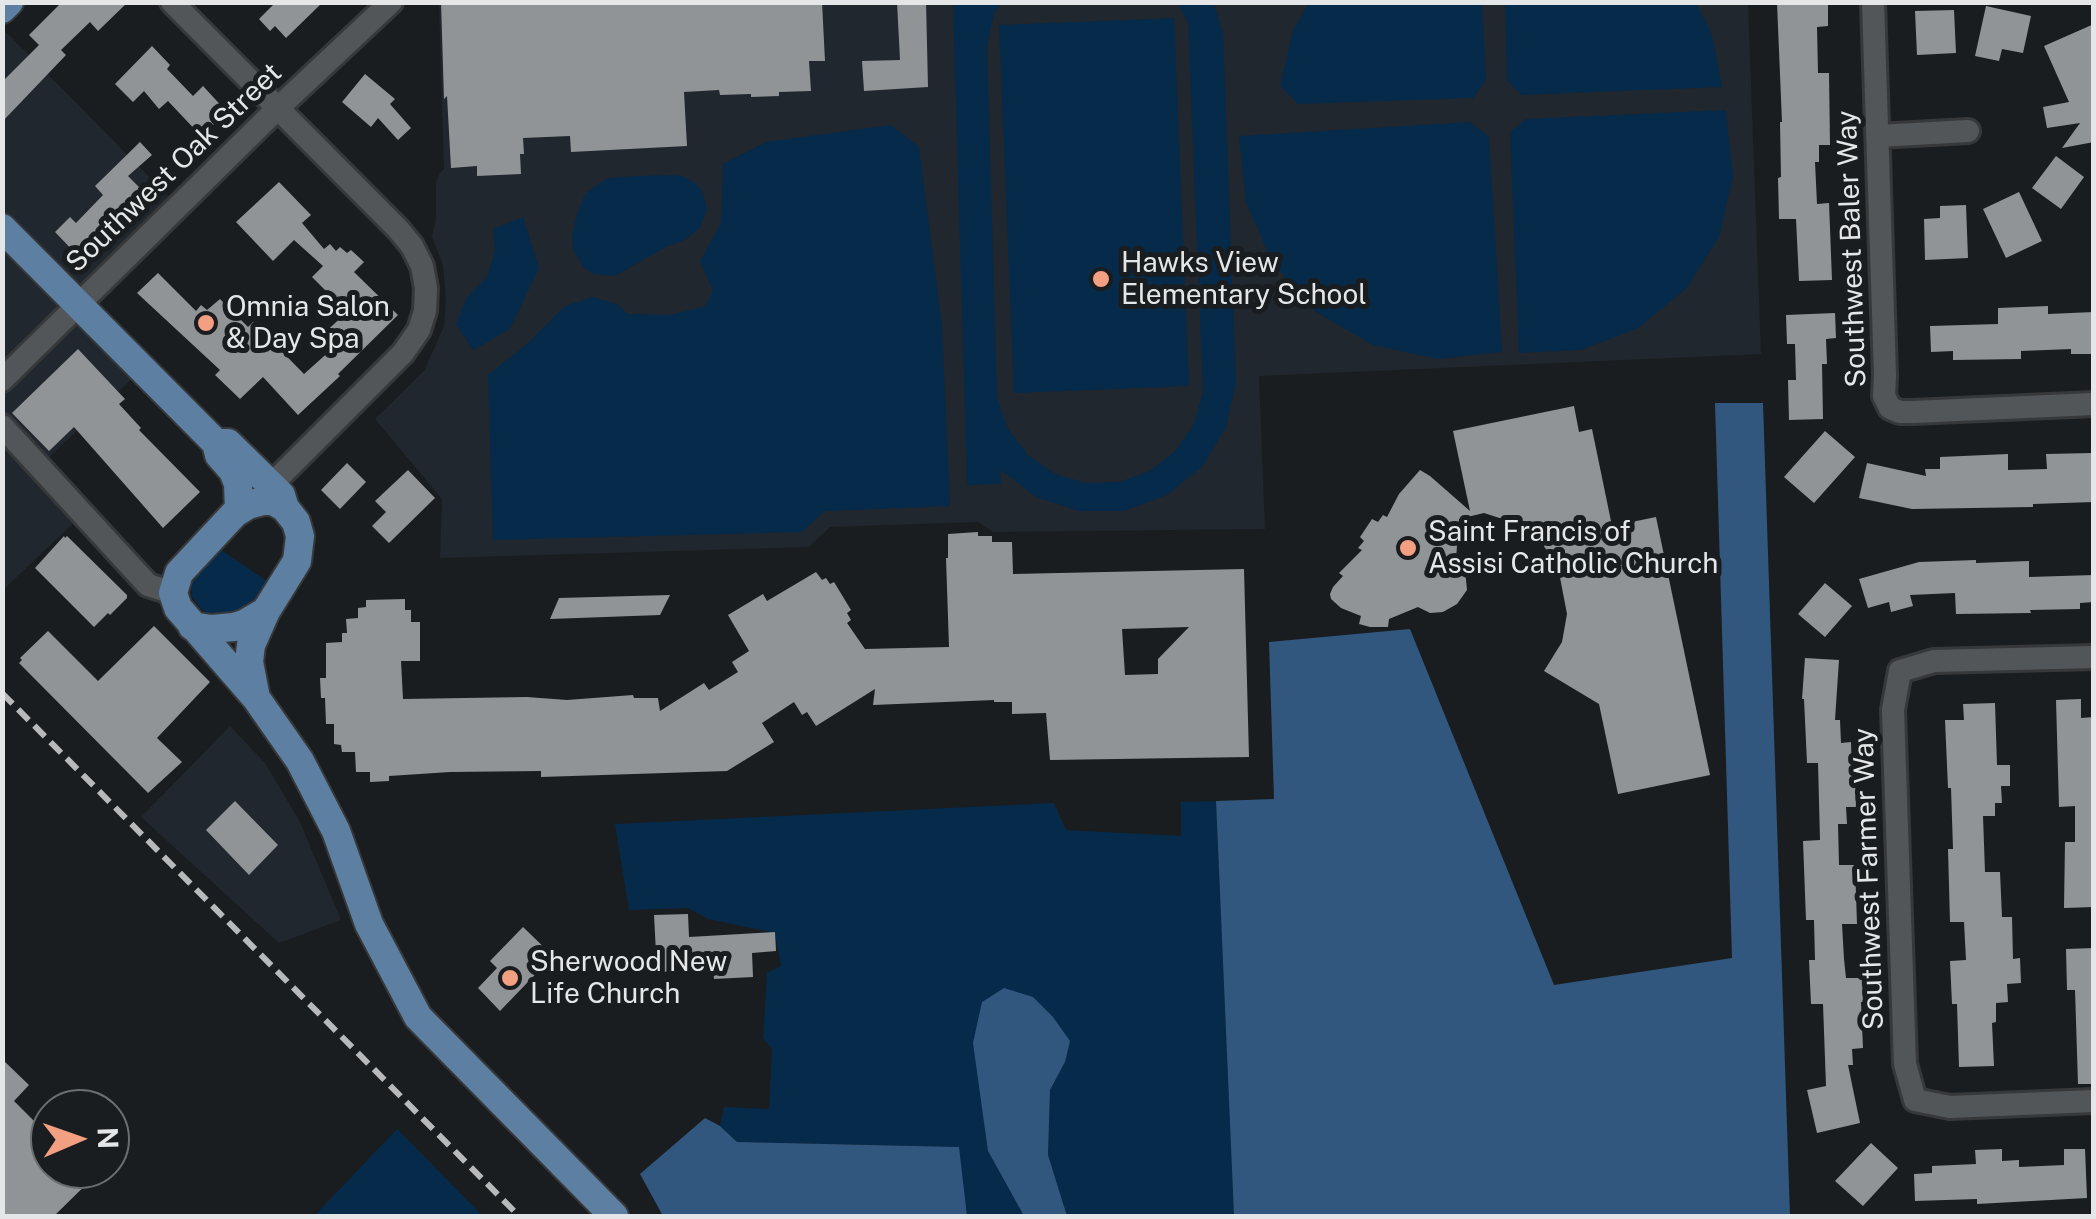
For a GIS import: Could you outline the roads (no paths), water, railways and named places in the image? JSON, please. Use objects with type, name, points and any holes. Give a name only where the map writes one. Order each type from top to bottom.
[{"type":"main road","points":[[2,9],[9,2]]},
{"type":"main road","points":[[2,228],[216,443],[219,455],[238,484],[239,510]]},
{"type":"main road","points":[[216,443],[228,443],[278,496],[299,530],[299,554],[266,611],[249,654],[256,698]]},
{"type":"main road","points":[[278,496],[273,501],[239,510],[179,574],[174,593],[178,608],[256,698],[300,760],[336,831],[369,924],[418,1017],[606,1212],[627,1208],[633,1216]]},
{"type":"main road","points":[[192,626],[234,627],[266,611]]},
{"type":"street","points":[[172,2],[398,228],[422,266],[425,311],[418,330],[404,352],[278,496]]},
{"type":"street","name":"Southwest Oak Street","points":[[2,380],[278,108],[392,2]]},
{"type":"street","name":"Southwest Baler Way","points":[[1874,2],[1884,396],[1890,408],[1913,412],[2094,404]]},
{"type":"street","points":[[1878,136],[1968,131]]},
{"type":"street","points":[[2,426],[148,585],[174,593]]},
{"type":"street","name":"Southwest Farmer Way","points":[[2094,657],[1934,661],[1900,670],[1893,710],[1905,1064],[1915,1100],[1950,1107],[2094,1100]]},
{"type":"railway","points":[[2,693],[519,1216]]},
{"type":"place","name":"Hawks View Elementary School","points":[[1101,279]]},
{"type":"place","name":"Omnia Salon & Day Spa","points":[[206,323]]},
{"type":"place","name":"Saint Francis of Assisi Catholic Church","points":[[1408,548]]},
{"type":"place","name":"Sherwood New Life Church","points":[[510,978]]}]
